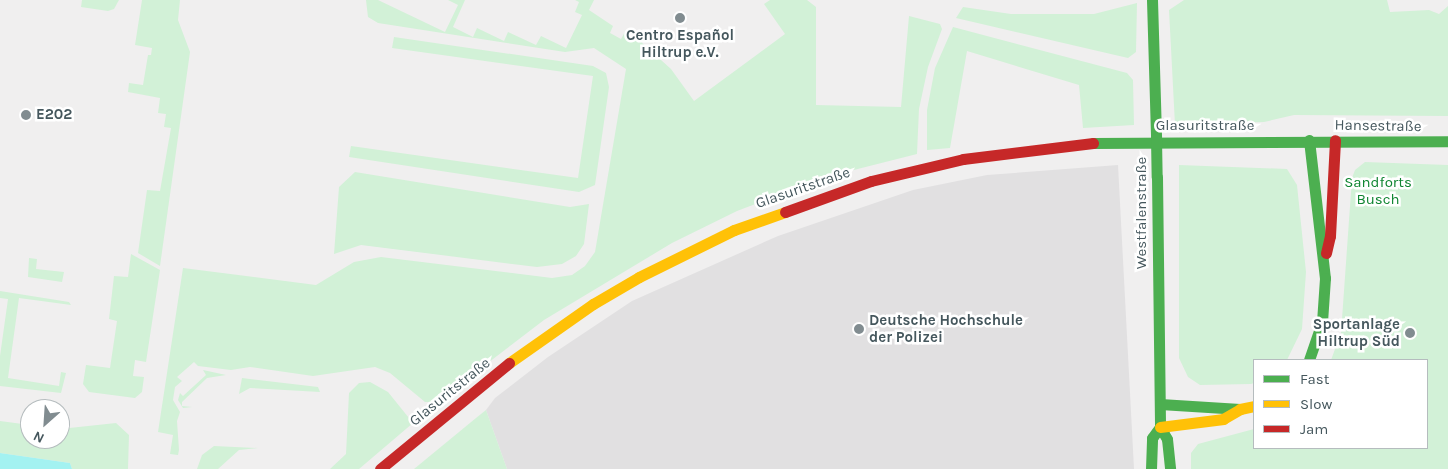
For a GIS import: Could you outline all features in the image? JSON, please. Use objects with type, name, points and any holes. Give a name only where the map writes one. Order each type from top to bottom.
[{"type":"main road","name":"Westfalenstraße","points":[[1152,0],[1157,177],[1160,427],[1168,439],[1170,469]]},
{"type":"main road","name":"Hansestraße","points":[[1308,140],[1448,141]]},
{"type":"main road","points":[[1308,140],[1318,235],[1324,257]]},
{"type":"main road","name":"Glasuritstraße","points":[[380,469],[506,365],[593,304],[685,252],[798,205],[923,167],[1021,150],[1100,142],[1308,140]]},
{"type":"main road","points":[[1309,359],[1322,322],[1324,257],[1330,236],[1335,140]]},
{"type":"main road","points":[[1160,404],[1184,403],[1240,409],[1253,406]]},
{"type":"main road","points":[[1160,427],[1223,419],[1240,409]]},
{"type":"main road","name":"Westfalenstraße","points":[[1151,469],[1152,438],[1160,427]]},
{"type":"shaded area","name":"Deutsche Hochschule der Polizei","points":[[1118,165],[1134,469],[507,469],[486,410],[495,398],[548,357],[632,301],[778,236],[913,190],[987,175]]},
{"type":"green space","points":[[82,0],[119,0],[114,9],[108,11],[81,7]]},
{"type":"green space","points":[[142,0],[180,0],[178,20],[190,52],[160,266],[138,253],[147,190],[160,191],[171,128],[164,127],[166,114],[158,113],[160,98],[128,92],[129,83],[143,85],[148,55],[151,55],[152,48],[135,45]]},
{"type":"green space","points":[[366,0],[378,0],[445,32],[458,5],[448,0],[465,0],[453,27],[473,37],[477,28],[504,41],[508,32],[536,45],[541,36],[566,48],[582,15],[575,12],[579,2],[575,0],[594,0],[589,10],[613,26],[610,33],[621,39],[625,32],[641,42],[671,69],[694,101],[785,34],[764,4],[770,0],[807,0],[816,7],[816,105],[901,107],[909,16],[940,24],[942,29],[928,67],[919,109],[917,154],[826,177],[737,211],[672,243],[544,320],[437,402],[425,402],[390,373],[375,367],[313,376],[250,367],[231,370],[198,366],[194,362],[177,377],[182,381],[175,387],[173,400],[180,412],[177,421],[179,450],[178,455],[170,454],[173,435],[158,432],[183,268],[316,285],[354,262],[381,257],[552,278],[572,275],[585,266],[595,252],[626,69],[594,48],[565,52],[378,23],[368,17]]},
{"type":"green space","points":[[1184,0],[1387,0],[1390,12],[1429,10],[1439,14],[1448,6],[1448,116],[1294,115],[1264,122],[1175,125],[1169,10]]},
{"type":"green space","points":[[1137,3],[1136,52],[1128,58],[956,18],[963,7],[1011,14],[1094,14]]},
{"type":"green space","points":[[953,27],[1127,73],[1133,80],[1134,125],[1083,128],[1079,85],[967,51],[950,148],[927,150],[927,110],[935,68]]},
{"type":"green space","points":[[394,37],[593,66],[606,73],[609,87],[595,185],[579,192],[349,157],[351,146],[578,178],[593,76],[392,48]]},
{"type":"green space","name":"Sandforts Busch","points":[[1365,162],[1448,165],[1448,469],[1191,469],[1191,453],[1198,444],[1253,429],[1253,449],[1428,449],[1428,359],[1331,359],[1341,333],[1352,178],[1355,170]]},
{"type":"green space","points":[[1179,165],[1287,169],[1297,185],[1306,272],[1302,329],[1287,359],[1253,359],[1253,383],[1251,384],[1200,385],[1188,377],[1179,358]]},
{"type":"green space","points":[[355,172],[570,207],[589,204],[584,244],[576,256],[562,264],[537,267],[361,245],[334,254],[339,187]]},
{"type":"green space","points":[[131,254],[160,270],[146,362],[135,360],[133,376],[144,377],[142,392],[135,398],[89,392],[83,384],[86,365],[110,368],[117,321],[109,319],[114,276],[128,277]]},
{"type":"green space","points":[[29,258],[37,259],[36,269],[64,272],[62,282],[28,277]]},
{"type":"green space","points":[[0,291],[69,302],[71,305],[19,298],[8,378],[59,386],[61,372],[66,373],[61,393],[0,386],[0,356],[8,299],[0,298]]},
{"type":"green space","points":[[203,370],[226,375],[207,378],[182,402],[182,406],[192,407],[183,408],[178,400],[180,393],[183,396],[206,375]]},
{"type":"green space","points":[[242,378],[318,387],[320,392],[250,388],[239,394]]},
{"type":"green space","points":[[370,382],[388,392],[413,423],[359,469],[330,469],[346,454],[349,393],[359,383]]},
{"type":"green space","points":[[486,410],[507,469],[414,469],[476,418]]},
{"type":"green space","points":[[0,421],[20,424],[20,449],[70,449],[70,428],[116,423],[129,435],[128,469],[72,469],[70,463],[0,453]]},
{"type":"green space","points":[[214,446],[258,448],[239,450],[218,469],[197,469],[202,455]]},
{"type":"water","points":[[0,453],[70,463],[72,469],[0,469]]},
{"type":"traffic: fast","points":[[1152,0],[1156,138]]},
{"type":"traffic: fast","points":[[1156,138],[1157,177]]},
{"type":"traffic: fast","points":[[1309,140],[1325,278],[1322,322],[1309,359]]},
{"type":"traffic: fast","points":[[1093,143],[1448,141]]},
{"type":"traffic: fast","points":[[1157,177],[1160,427],[1167,439],[1170,469]]},
{"type":"traffic: fast","points":[[1160,404],[1240,409]]},
{"type":"traffic: fast","points":[[1151,469],[1152,438],[1160,427]]},
{"type":"traffic: slow","points":[[509,363],[593,304],[639,277],[734,230],[785,212]]},
{"type":"traffic: slow","points":[[1160,427],[1223,419],[1240,409],[1253,406]]},
{"type":"traffic: jam","points":[[1326,253],[1330,236],[1335,140]]},
{"type":"traffic: jam","points":[[785,212],[871,181],[963,159],[1093,143]]},
{"type":"traffic: jam","points":[[380,469],[509,363]]},
{"type":"place","name":"Centro Español Hiltrup e.V.","points":[[680,18]]},
{"type":"place","name":"E202","points":[[26,115]]},
{"type":"place","name":"Deutsche Hochschule der Polizei","points":[[859,329]]},
{"type":"place","name":"Sportanlage Hiltrup Süd","points":[[1410,333]]}]
